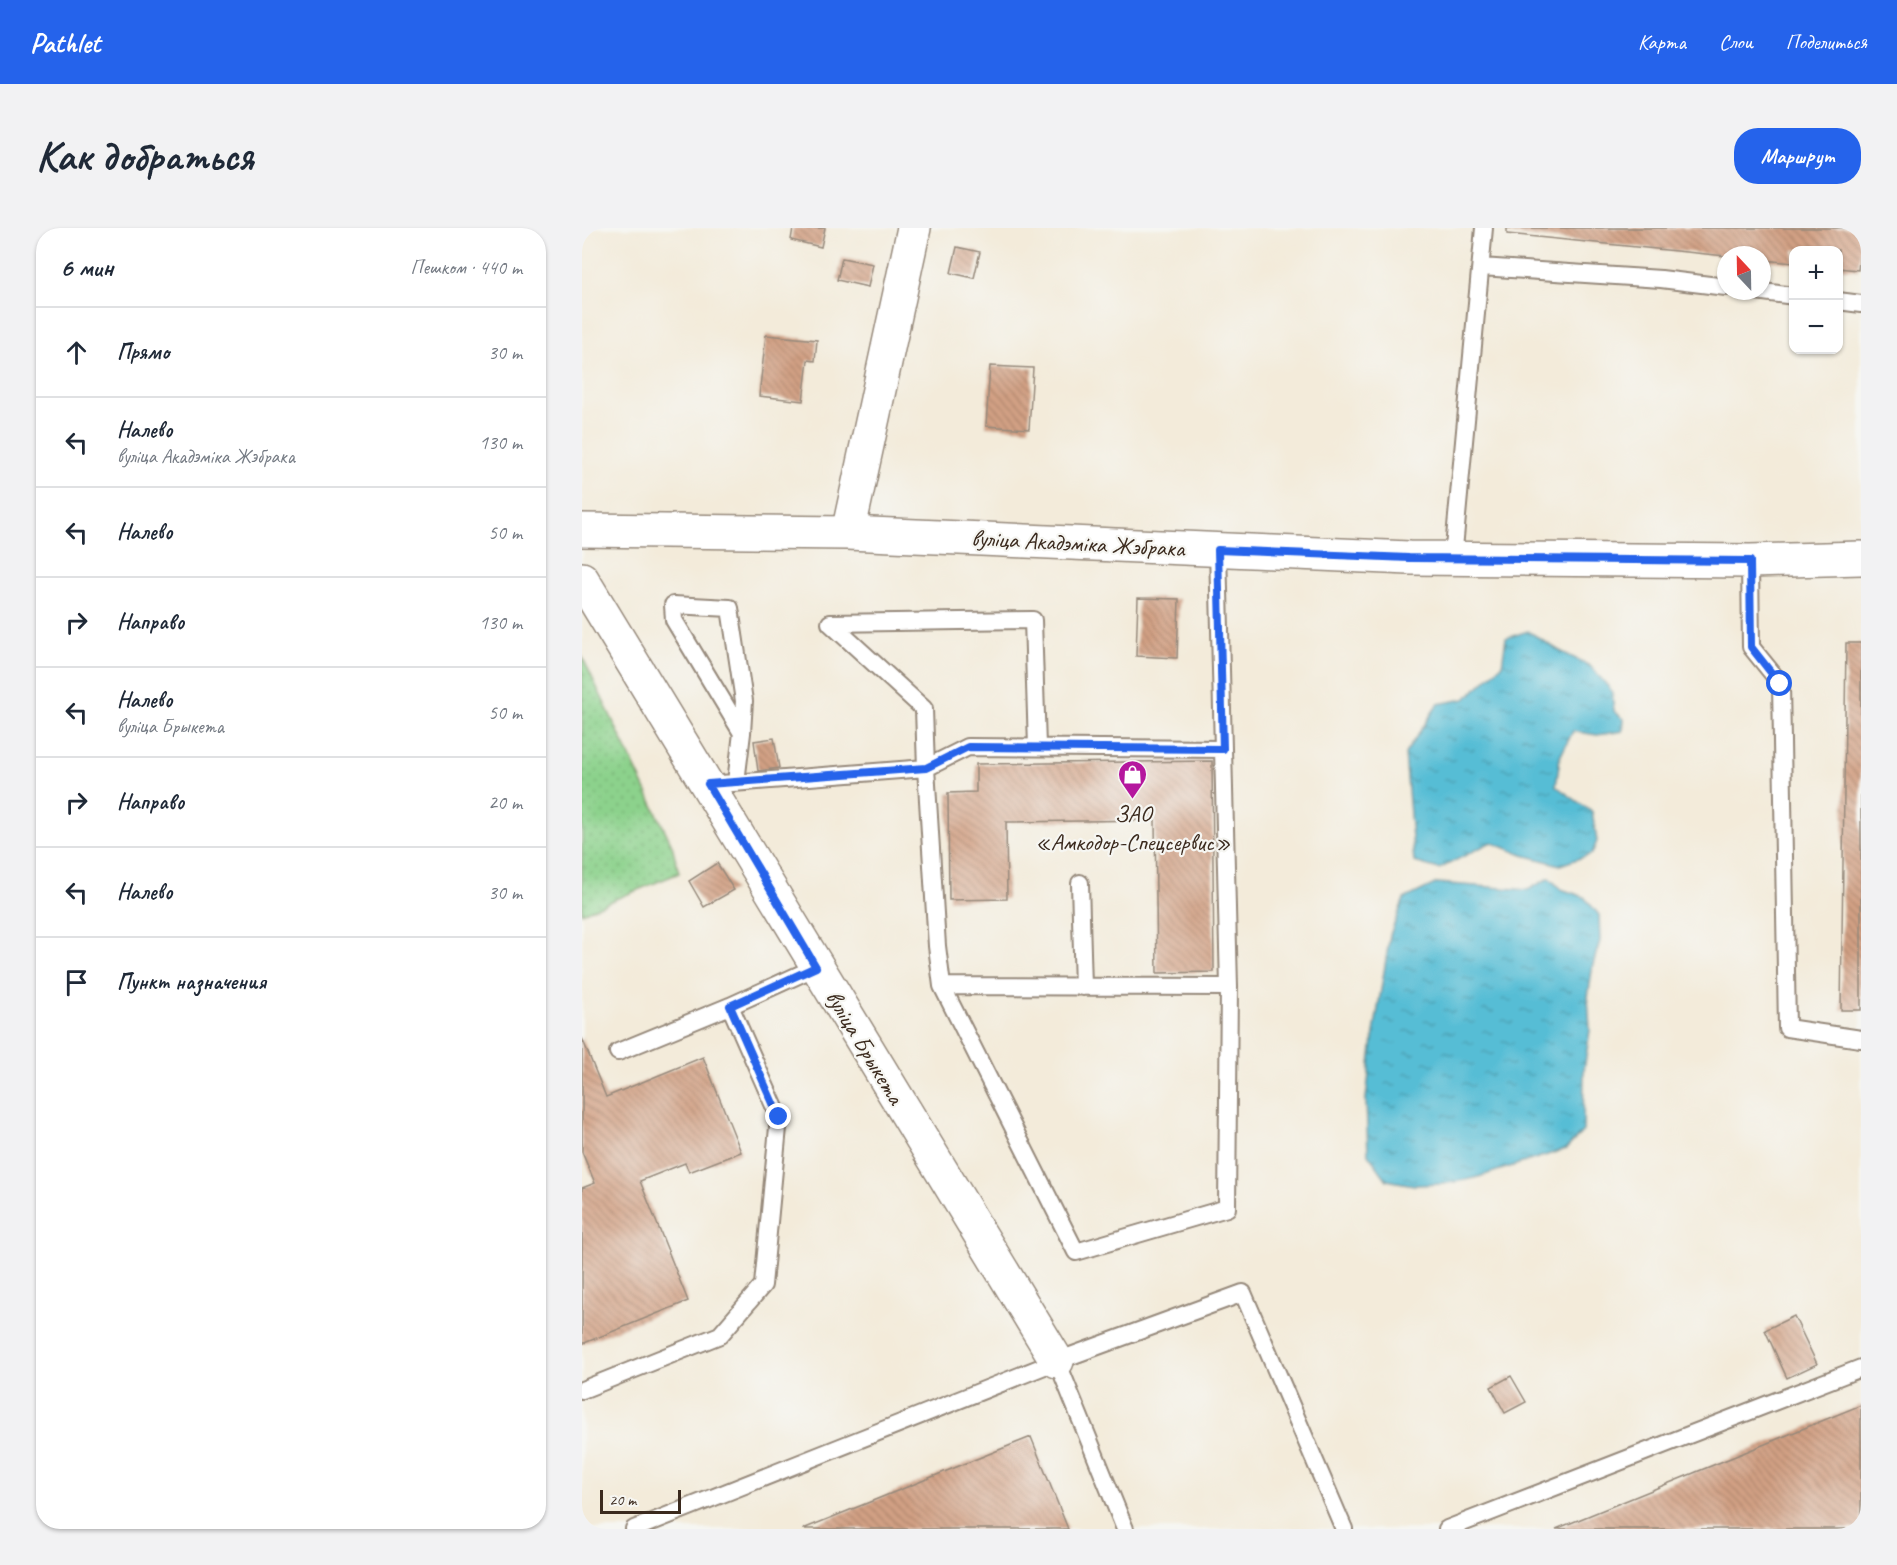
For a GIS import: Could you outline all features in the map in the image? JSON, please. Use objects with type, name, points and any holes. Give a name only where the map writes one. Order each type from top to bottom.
[{"type":"street","points":[[848,533],[914,228]]},
{"type":"street","name":"вуліца Акадэміка Жэбрака","points":[[582,530],[848,533],[1453,559],[1750,561],[1861,558]]},
{"type":"street","name":"вуліца Брыкета","points":[[582,579],[722,783],[816,967],[1057,1361]]},
{"type":"lane","points":[[1453,559],[1484,228]]},
{"type":"lane","points":[[1481,267],[1661,279],[1717,286]]},
{"type":"lane","points":[[1771,293],[1789,295]]},
{"type":"lane","points":[[1843,302],[1861,304]]},
{"type":"lane","points":[[1037,747],[1033,620],[830,623],[924,709],[937,946],[942,986],[1076,1252],[1227,1208],[1229,987],[1218,550]]},
{"type":"lane","points":[[1750,561],[1751,647],[1780,684],[1787,1028],[1861,1039]]},
{"type":"lane","points":[[742,733],[674,620],[673,605],[730,608],[744,701],[742,733],[722,783],[926,768],[968,747],[1223,749]]},
{"type":"lane","points":[[1080,883],[1083,987]]},
{"type":"lane","points":[[618,1052],[730,1006],[816,967]]},
{"type":"lane","points":[[942,986],[1229,987]]},
{"type":"lane","points":[[582,1390],[720,1335],[763,1285],[779,1117],[730,1006]]},
{"type":"lane","points":[[634,1529],[1057,1361],[1243,1293],[1344,1529]]},
{"type":"lane","points":[[1057,1361],[1125,1529]]},
{"type":"lane","points":[[1447,1529],[1861,1368]]},
{"type":"green space","points":[[582,656],[672,845],[679,873],[582,913]]},
{"type":"water","points":[[1528,631],[1590,666],[1612,691],[1614,711],[1624,719],[1623,731],[1597,735],[1573,731],[1560,757],[1556,786],[1592,812],[1597,841],[1592,854],[1560,865],[1523,855],[1491,842],[1439,869],[1414,862],[1405,754],[1438,704],[1465,699],[1502,665],[1506,638]]},
{"type":"water","points":[[1549,878],[1561,889],[1584,897],[1599,915],[1600,941],[1593,964],[1588,997],[1590,1030],[1584,1070],[1583,1131],[1566,1149],[1475,1178],[1443,1184],[1414,1185],[1387,1180],[1368,1154],[1366,1099],[1390,935],[1404,899],[1437,883],[1528,890]]},
{"type":"building","points":[[793,228],[825,228],[821,247],[791,240]]},
{"type":"building","points":[[1507,228],[1861,228],[1861,245],[1858,270],[1843,268],[1843,246],[1789,246],[1789,263],[1771,261],[1771,246],[1717,246],[1717,255],[1507,234]]},
{"type":"building","points":[[957,247],[980,252],[974,278],[951,273]]},
{"type":"building","points":[[842,258],[873,264],[868,287],[837,280]]},
{"type":"building","points":[[766,335],[817,340],[815,361],[808,360],[803,401],[759,396]]},
{"type":"building","points":[[990,366],[1033,368],[1029,429],[986,426]]},
{"type":"building","points":[[1138,598],[1179,599],[1177,658],[1136,656]]},
{"type":"building","points":[[1846,643],[1861,643],[1861,1010],[1841,1010]]},
{"type":"building","points":[[774,738],[779,768],[758,771],[754,741]]},
{"type":"building","points":[[1212,761],[1214,972],[1157,973],[1155,820],[1006,822],[1007,899],[949,900],[948,793],[976,792],[976,764]]},
{"type":"building","points":[[717,863],[734,890],[704,907],[689,881]]},
{"type":"building","points":[[582,1038],[606,1097],[703,1057],[741,1152],[689,1172],[685,1163],[640,1181],[688,1301],[582,1344],[582,1188],[595,1183],[582,1152]]},
{"type":"building","points":[[1794,1316],[1817,1364],[1787,1378],[1765,1330]]},
{"type":"building","points":[[1511,1376],[1526,1402],[1505,1413],[1491,1387]]},
{"type":"building","points":[[1861,1405],[1861,1529],[1556,1529]]},
{"type":"building","points":[[1031,1437],[1068,1529],[803,1529]]},
{"type":"place","name":"ЗАО «Амкодор-Спецсервис»","points":[[1133,800]]},
{"type":"route","points":[[779,1117],[730,1006],[816,967],[708,784],[926,768],[968,747],[1223,749],[1218,550],[1409,558],[1750,561],[1751,647],[1780,684]]}]
